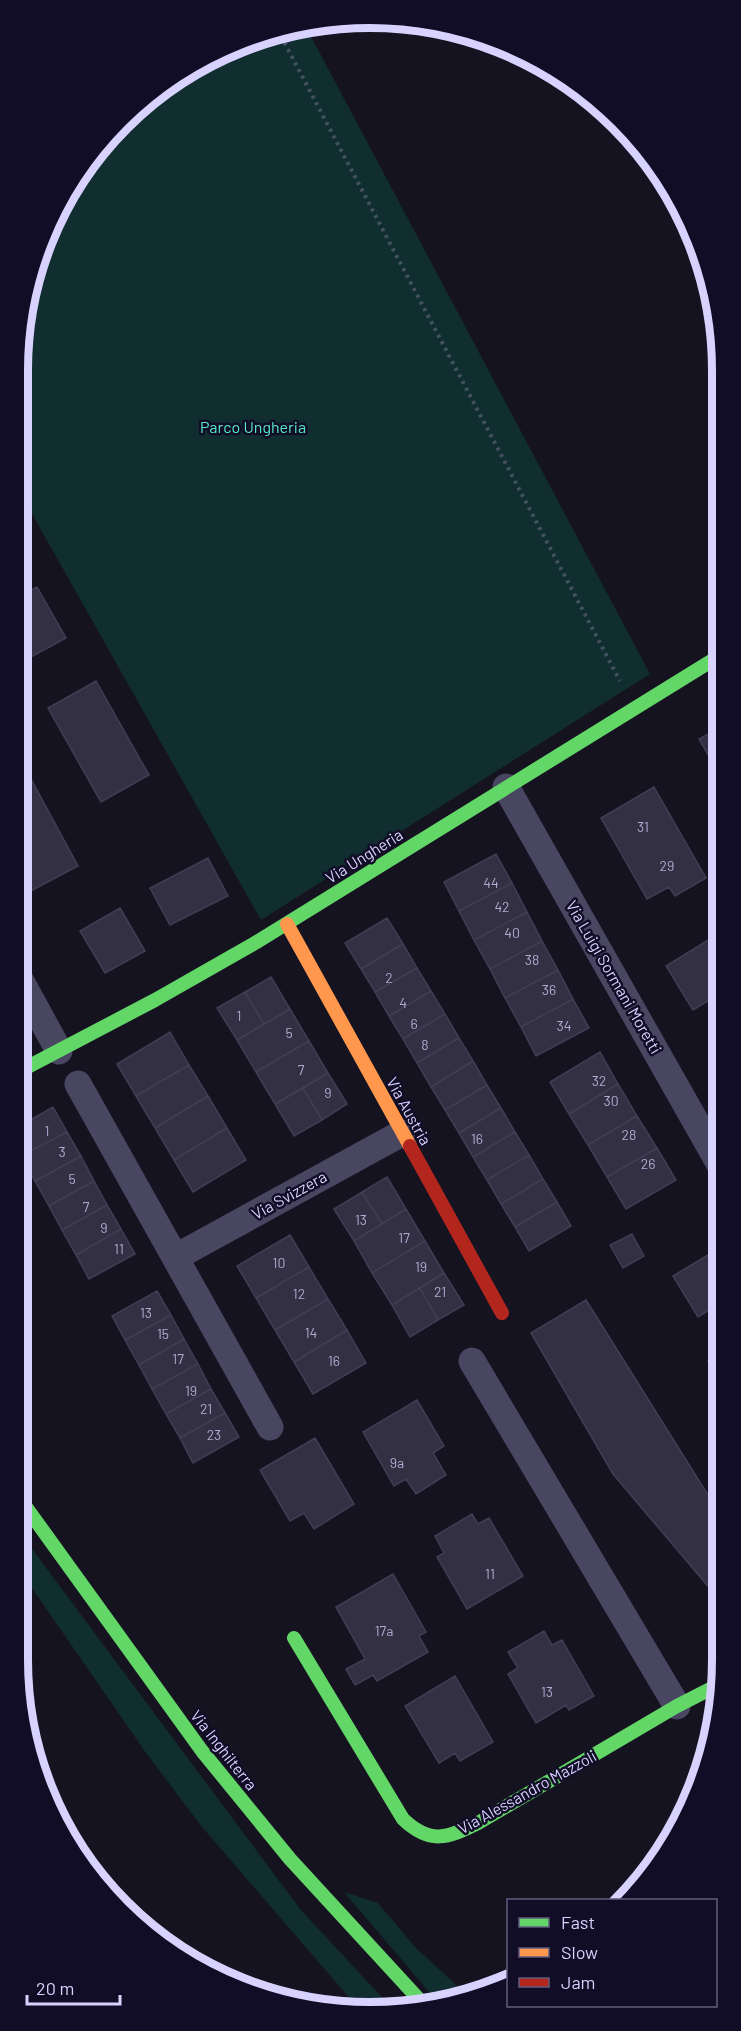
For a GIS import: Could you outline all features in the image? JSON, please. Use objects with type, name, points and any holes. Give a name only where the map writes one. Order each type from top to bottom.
[{"type":"street","name":"Via Ungheria","points":[[28,1067],[156,1000],[287,924],[633,706],[712,660]]},
{"type":"street","name":"Via Luigi Sormani Moretti","points":[[506,787],[712,1149]]},
{"type":"street","name":"Via Austria","points":[[287,924],[502,1313]]},
{"type":"street","points":[[28,994],[59,1051]]},
{"type":"street","points":[[78,1084],[270,1426]]},
{"type":"street","name":"Via Svizzera","points":[[176,1257],[402,1133]]},
{"type":"street","points":[[472,1361],[677,1706]]},
{"type":"street","name":"Via Inghilterra","points":[[28,1510],[202,1751],[290,1859],[419,1999]]},
{"type":"street","name":"Via Alessandro Mazzoli","points":[[294,1638],[396,1809],[414,1831],[425,1836],[449,1835],[471,1827],[677,1706],[712,1688]]},
{"type":"path","points":[[283,40],[633,706]]},
{"type":"green space","name":"Parco Ungheria","points":[[310,34],[650,674],[261,920],[28,507],[29,348],[40,282],[55,240],[74,199],[113,145],[162,99],[200,74],[261,47]]},
{"type":"green space","points":[[28,1543],[300,1909],[386,2002],[353,2002],[202,1827],[144,1750],[28,1582]]},
{"type":"green space","points":[[344,1892],[378,1903],[415,1947],[462,1990],[433,1997]]},
{"type":"building","points":[[37,587],[66,638],[28,659],[28,592]]},
{"type":"building","points":[[96,681],[149,775],[101,802],[48,708]]},
{"type":"building","points":[[712,732],[712,761],[699,739]]},
{"type":"building","points":[[28,774],[78,866],[28,892]]},
{"type":"building","points":[[654,787],[706,878],[675,896],[669,887],[647,899],[601,818]]},
{"type":"building","points":[[496,854],[512,883],[459,911],[444,882]]},
{"type":"building","points":[[208,858],[228,896],[170,925],[150,888]]},
{"type":"building","points":[[512,883],[527,912],[474,940],[459,911]]},
{"type":"building","points":[[120,908],[145,951],[105,973],[80,931]]},
{"type":"building","points":[[527,912],[542,941],[490,969],[474,940]]},
{"type":"building","points":[[387,918],[403,944],[361,969],[345,943]]},
{"type":"building","points":[[712,938],[712,998],[693,1010],[666,966]]},
{"type":"building","points":[[542,941],[558,970],[505,998],[490,969]]},
{"type":"building","points":[[403,944],[417,968],[375,992],[361,969]]},
{"type":"building","points":[[417,968],[431,991],[389,1016],[375,992]]},
{"type":"building","points":[[558,970],[573,999],[521,1027],[505,998]]},
{"type":"building","points":[[271,977],[290,1009],[264,1024],[245,992]]},
{"type":"building","points":[[431,991],[445,1014],[403,1039],[389,1016]]},
{"type":"building","points":[[245,992],[264,1024],[237,1040],[217,1008]]},
{"type":"building","points":[[573,999],[589,1028],[536,1056],[521,1027]]},
{"type":"building","points":[[290,1009],[309,1041],[256,1072],[237,1040]]},
{"type":"building","points":[[445,1014],[459,1038],[417,1063],[403,1039]]},
{"type":"building","points":[[170,1032],[189,1065],[136,1096],[117,1064]]},
{"type":"building","points":[[459,1038],[473,1061],[431,1087],[417,1063]]},
{"type":"building","points":[[309,1041],[328,1073],[275,1104],[256,1072]]},
{"type":"building","points":[[600,1052],[618,1084],[569,1114],[550,1082]]},
{"type":"building","points":[[473,1061],[487,1085],[445,1110],[431,1087]]},
{"type":"building","points":[[189,1065],[208,1096],[155,1128],[136,1096]]},
{"type":"building","points":[[328,1073],[347,1104],[322,1120],[303,1088]]},
{"type":"building","points":[[618,1084],[637,1116],[588,1145],[569,1114]]},
{"type":"building","points":[[487,1085],[501,1108],[459,1133],[445,1110]]},
{"type":"building","points":[[303,1088],[322,1120],[294,1136],[275,1104]]},
{"type":"building","points":[[208,1096],[227,1128],[174,1160],[155,1128]]},
{"type":"building","points":[[53,1107],[67,1132],[28,1152],[28,1121]]},
{"type":"building","points":[[501,1108],[515,1132],[473,1157],[459,1133]]},
{"type":"building","points":[[637,1116],[657,1148],[607,1177],[588,1145]]},
{"type":"building","points":[[227,1128],[246,1160],[193,1192],[174,1160]]},
{"type":"building","points":[[67,1132],[81,1156],[35,1181],[28,1168],[28,1152]]},
{"type":"building","points":[[515,1132],[529,1155],[487,1180],[473,1157]]},
{"type":"building","points":[[657,1148],[676,1180],[626,1209],[607,1177]]},
{"type":"building","points":[[529,1155],[543,1179],[501,1204],[487,1180]]},
{"type":"building","points":[[81,1156],[94,1181],[49,1206],[35,1181]]},
{"type":"building","points":[[387,1177],[406,1209],[382,1224],[362,1192]]},
{"type":"building","points":[[543,1179],[557,1202],[515,1227],[501,1204]]},
{"type":"building","points":[[94,1181],[107,1205],[62,1230],[49,1206]]},
{"type":"building","points":[[362,1192],[382,1224],[354,1241],[334,1209]]},
{"type":"building","points":[[557,1202],[571,1226],[529,1251],[515,1227]]},
{"type":"building","points":[[107,1205],[121,1229],[76,1255],[62,1230]]},
{"type":"building","points":[[406,1209],[425,1241],[372,1273],[354,1241]]},
{"type":"building","points":[[121,1229],[135,1254],[89,1279],[76,1255]]},
{"type":"building","points":[[632,1234],[644,1256],[623,1268],[610,1245]]},
{"type":"building","points":[[290,1235],[309,1267],[256,1298],[237,1266]]},
{"type":"building","points":[[425,1241],[444,1273],[392,1305],[372,1273]]},
{"type":"building","points":[[712,1252],[712,1308],[698,1317],[673,1276]]},
{"type":"building","points":[[309,1267],[328,1299],[275,1330],[256,1298]]},
{"type":"building","points":[[444,1273],[464,1305],[438,1320],[420,1288]]},
{"type":"building","points":[[420,1288],[438,1320],[410,1337],[392,1305]]},
{"type":"building","points":[[157,1291],[171,1315],[125,1340],[112,1316]]},
{"type":"building","points":[[328,1299],[347,1330],[294,1362],[275,1330]]},
{"type":"building","points":[[586,1300],[712,1501],[712,1591],[613,1474],[531,1333]]},
{"type":"building","points":[[171,1315],[184,1339],[139,1365],[125,1340]]},
{"type":"building","points":[[347,1330],[366,1363],[313,1394],[294,1362]]},
{"type":"building","points":[[184,1339],[198,1364],[152,1389],[139,1365]]},
{"type":"building","points":[[198,1364],[211,1389],[166,1414],[152,1389]]},
{"type":"building","points":[[211,1389],[225,1413],[180,1438],[166,1414]]},
{"type":"building","points":[[417,1400],[444,1446],[433,1453],[446,1475],[416,1494],[406,1479],[394,1486],[363,1432]]},
{"type":"building","points":[[225,1413],[239,1437],[193,1463],[180,1438]]},
{"type":"building","points":[[315,1438],[354,1504],[314,1529],[304,1513],[290,1521],[260,1470]]},
{"type":"building","points":[[472,1514],[478,1524],[489,1518],[523,1576],[467,1609],[437,1557],[444,1553],[435,1536]]},
{"type":"building","points":[[393,1574],[426,1632],[419,1636],[428,1652],[377,1681],[373,1675],[355,1685],[346,1669],[365,1659],[336,1607]]},
{"type":"building","points":[[544,1631],[552,1645],[562,1640],[594,1696],[569,1710],[566,1705],[536,1723],[508,1674],[518,1668],[508,1652]]},
{"type":"building","points":[[455,1676],[493,1742],[460,1761],[455,1753],[439,1763],[405,1706]]},
{"type":"traffic: fast","points":[[28,1067],[155,1000],[255,943],[712,661]]},
{"type":"traffic: fast","points":[[28,1510],[202,1751],[290,1859],[419,1999]]},
{"type":"traffic: fast","points":[[294,1638],[403,1819],[422,1833],[431,1836],[448,1835],[478,1823],[677,1706],[712,1688]]},
{"type":"traffic: slow","points":[[287,924],[410,1146]]},
{"type":"traffic: jam","points":[[410,1146],[502,1313]]}]
